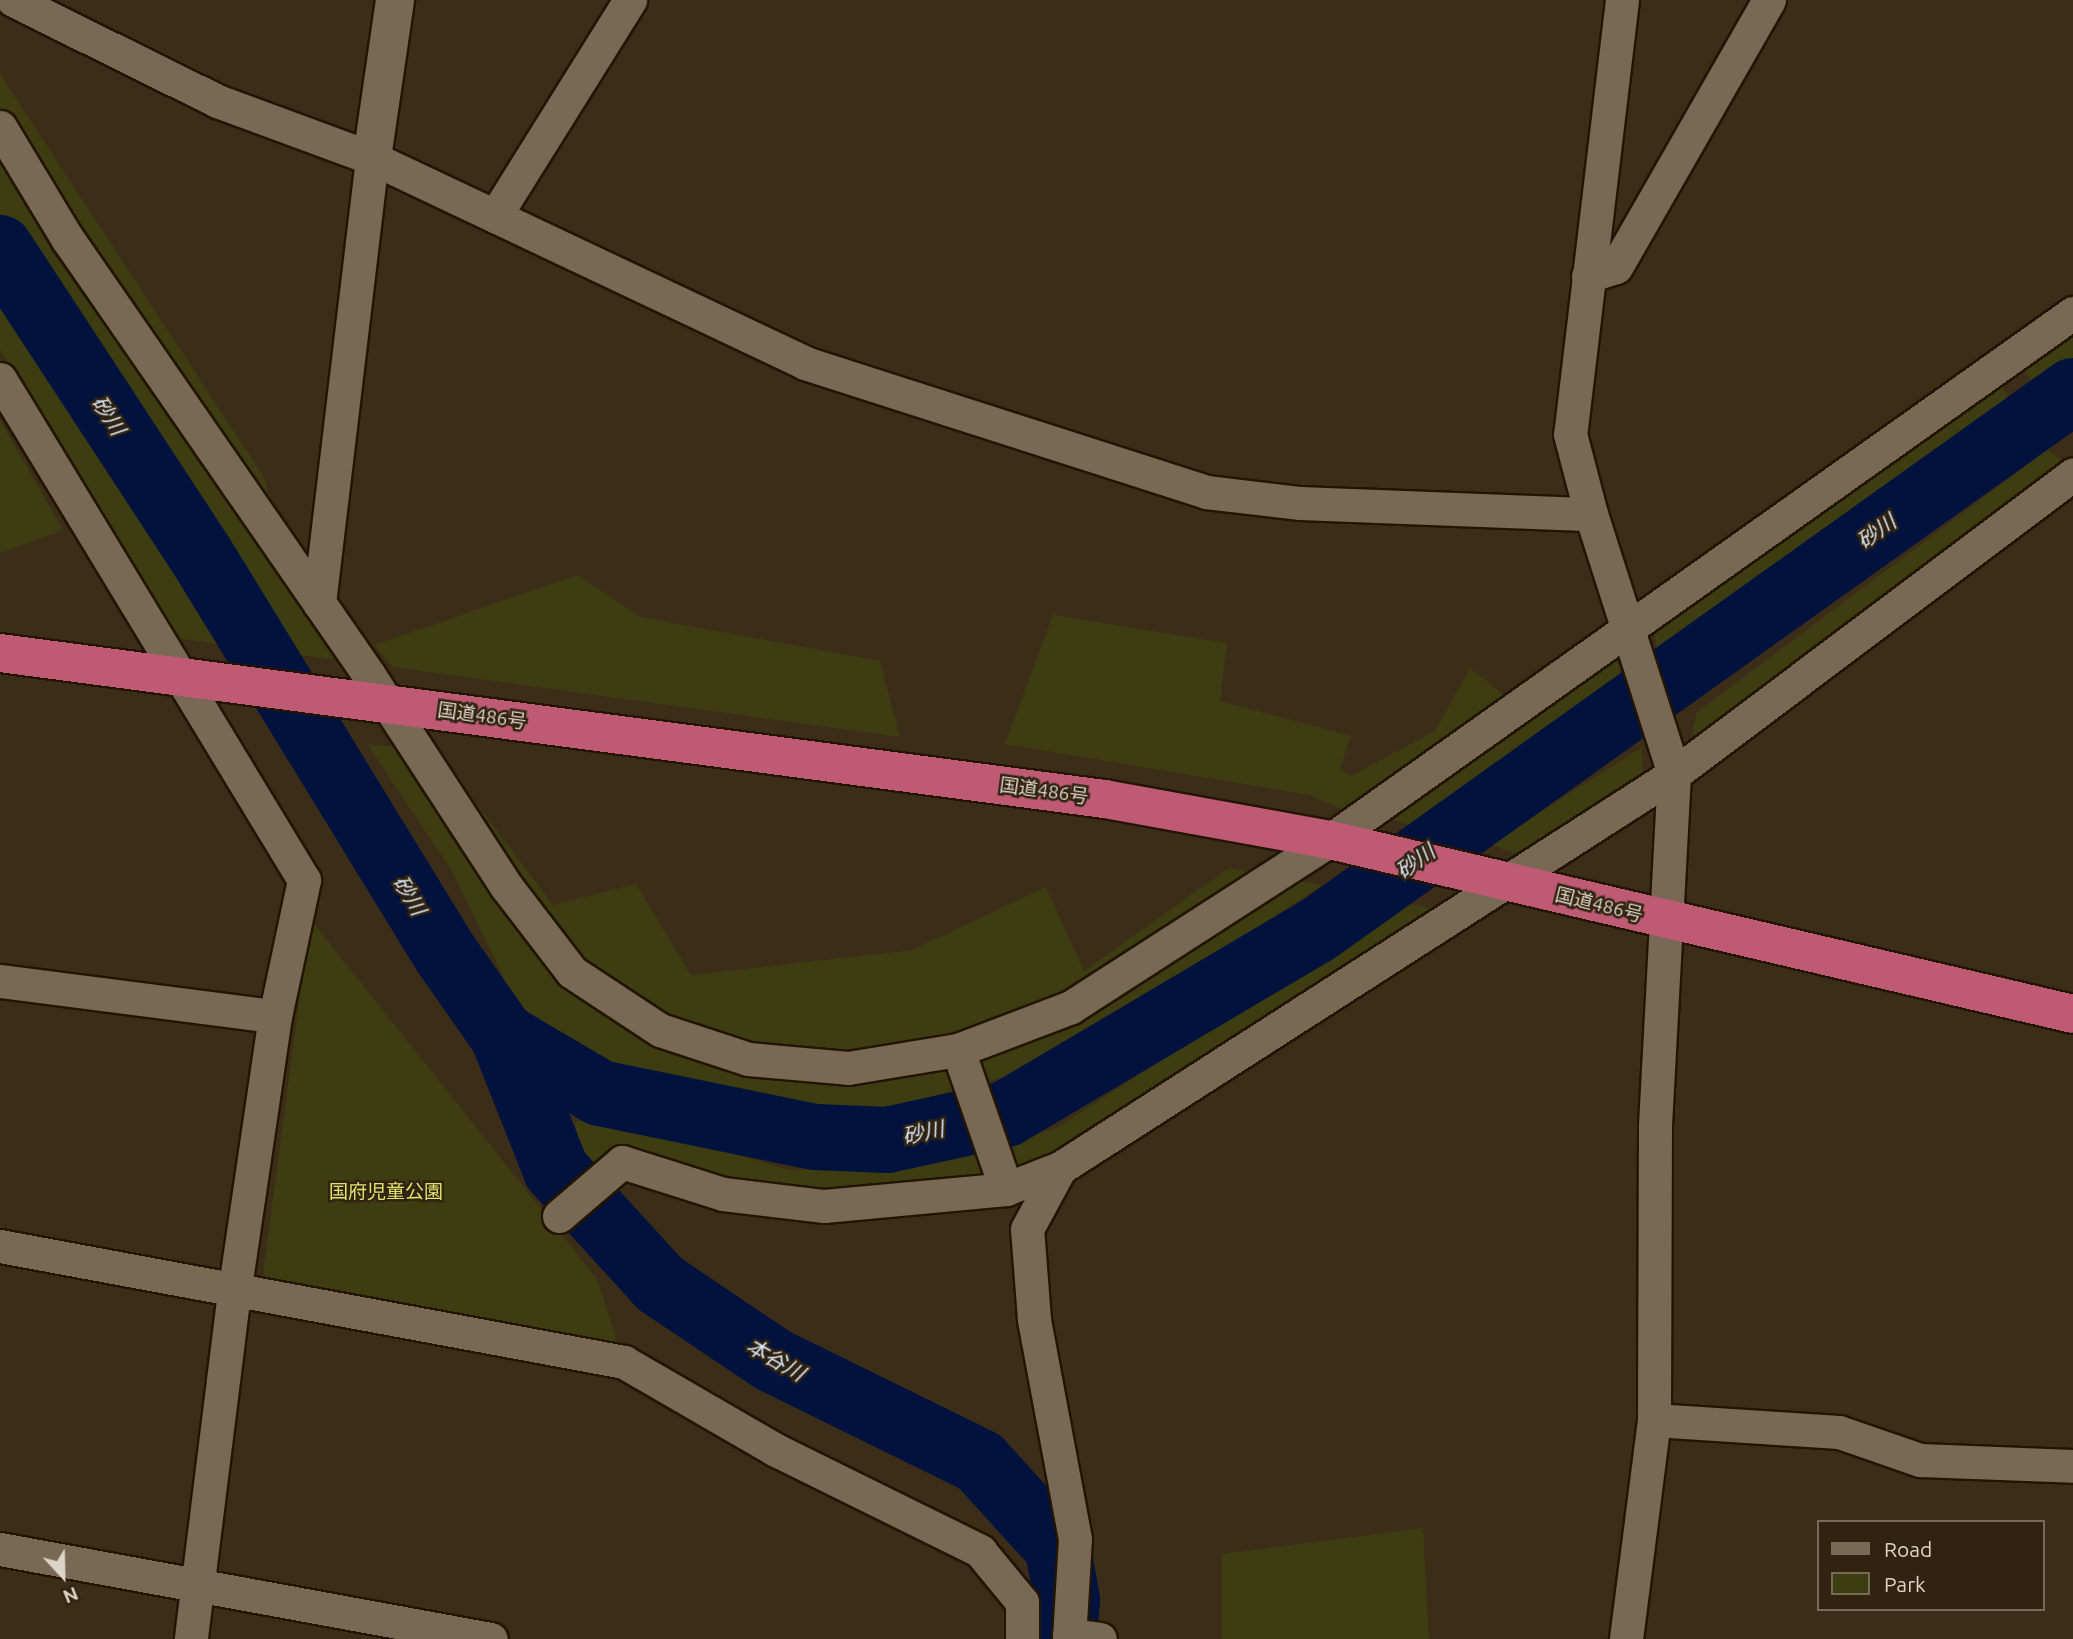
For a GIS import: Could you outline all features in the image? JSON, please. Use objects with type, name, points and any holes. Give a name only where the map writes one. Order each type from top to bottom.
[{"type":"highway","name":"国道486号","points":[[0,653],[1105,799],[1330,840],[1666,921],[2073,1014]]},
{"type":"street","points":[[13,0],[217,101],[372,158],[805,363],[1206,492],[1300,503],[1591,514]]},
{"type":"street","points":[[319,603],[372,158],[395,0]]},
{"type":"street","points":[[495,216],[630,0]]},
{"type":"street","points":[[1622,0],[1570,434],[1591,514],[1674,774],[1655,1126],[1654,1420],[1626,1639]]},
{"type":"street","points":[[1588,276],[1616,267],[1769,0]]},
{"type":"street","points":[[0,127],[67,238],[388,703],[506,886],[572,972],[660,1030],[748,1059],[848,1069],[958,1049],[1071,1007],[1330,840],[1628,625],[2003,366],[2073,313]]},
{"type":"street","points":[[0,379],[193,678],[304,880],[275,1016],[234,1292],[191,1639]]},
{"type":"street","points":[[559,1216],[622,1162],[723,1194],[824,1206],[1006,1189],[1060,1168],[1674,774],[2073,474]]},
{"type":"street","points":[[0,981],[275,1016]]},
{"type":"street","points":[[958,1049],[1006,1189]]},
{"type":"street","points":[[1060,1168],[1027,1229],[1034,1319],[1075,1539],[1079,1638]]},
{"type":"street","points":[[0,1246],[234,1292],[624,1362],[776,1450],[980,1551],[1022,1602],[1022,1639]]},
{"type":"street","points":[[1654,1420],[1839,1432],[1920,1460],[2073,1466]]},
{"type":"street","points":[[0,1549],[198,1583],[491,1639]]},
{"type":"green space","points":[[0,74],[265,479],[277,525],[77,234],[0,106]]},
{"type":"green space","points":[[0,161],[54,255],[351,662],[175,638],[0,350]]},
{"type":"green space","points":[[2073,326],[2073,363],[2040,390],[2020,367]]},
{"type":"green space","points":[[1999,380],[2012,405],[1658,659],[1653,621]]},
{"type":"green space","points":[[0,420],[63,530],[0,553]]},
{"type":"green space","points":[[2048,449],[2065,464],[1691,746],[1696,713]]},
{"type":"green space","points":[[578,575],[641,617],[880,661],[900,737],[393,667],[374,645]]},
{"type":"green space","points":[[1053,615],[1227,643],[1220,701],[1351,736],[1340,769],[1351,776],[1435,731],[1470,668],[1505,696],[1352,814],[1310,795],[1005,744]]},
{"type":"green space","points":[[1615,650],[1623,686],[1422,829],[1381,816]]},
{"type":"green space","points":[[367,744],[437,751],[553,905],[636,884],[691,975],[912,950],[1046,887],[1084,971],[1229,868],[1322,885],[1050,1064],[847,1120],[630,1081],[516,1003],[451,869]]},
{"type":"green space","points":[[1641,748],[1644,779],[1525,857],[1490,844]]},
{"type":"green space","points":[[1406,903],[1444,911],[1055,1157],[1016,1173],[1006,1141],[1055,1129]]},
{"type":"green space","name":"国府児童公園","points":[[310,919],[597,1279],[619,1347],[262,1282]]},
{"type":"green space","points":[[601,1114],[792,1171],[977,1148],[987,1178],[818,1194],[730,1185],[624,1149],[583,1172],[575,1122]]},
{"type":"green space","points":[[1423,1528],[1429,1639],[1222,1639],[1222,1554]]},
{"type":"waterway","name":"砂川","points":[[0,248],[201,555],[447,956],[503,1036],[600,1093],[815,1137],[887,1140],[1006,1114],[1316,931],[2073,391]]},
{"type":"waterway","name":"本谷川","points":[[503,1036],[556,1170],[660,1284],[773,1360],[980,1462],[1058,1548],[1067,1600],[1064,1638]]}]
